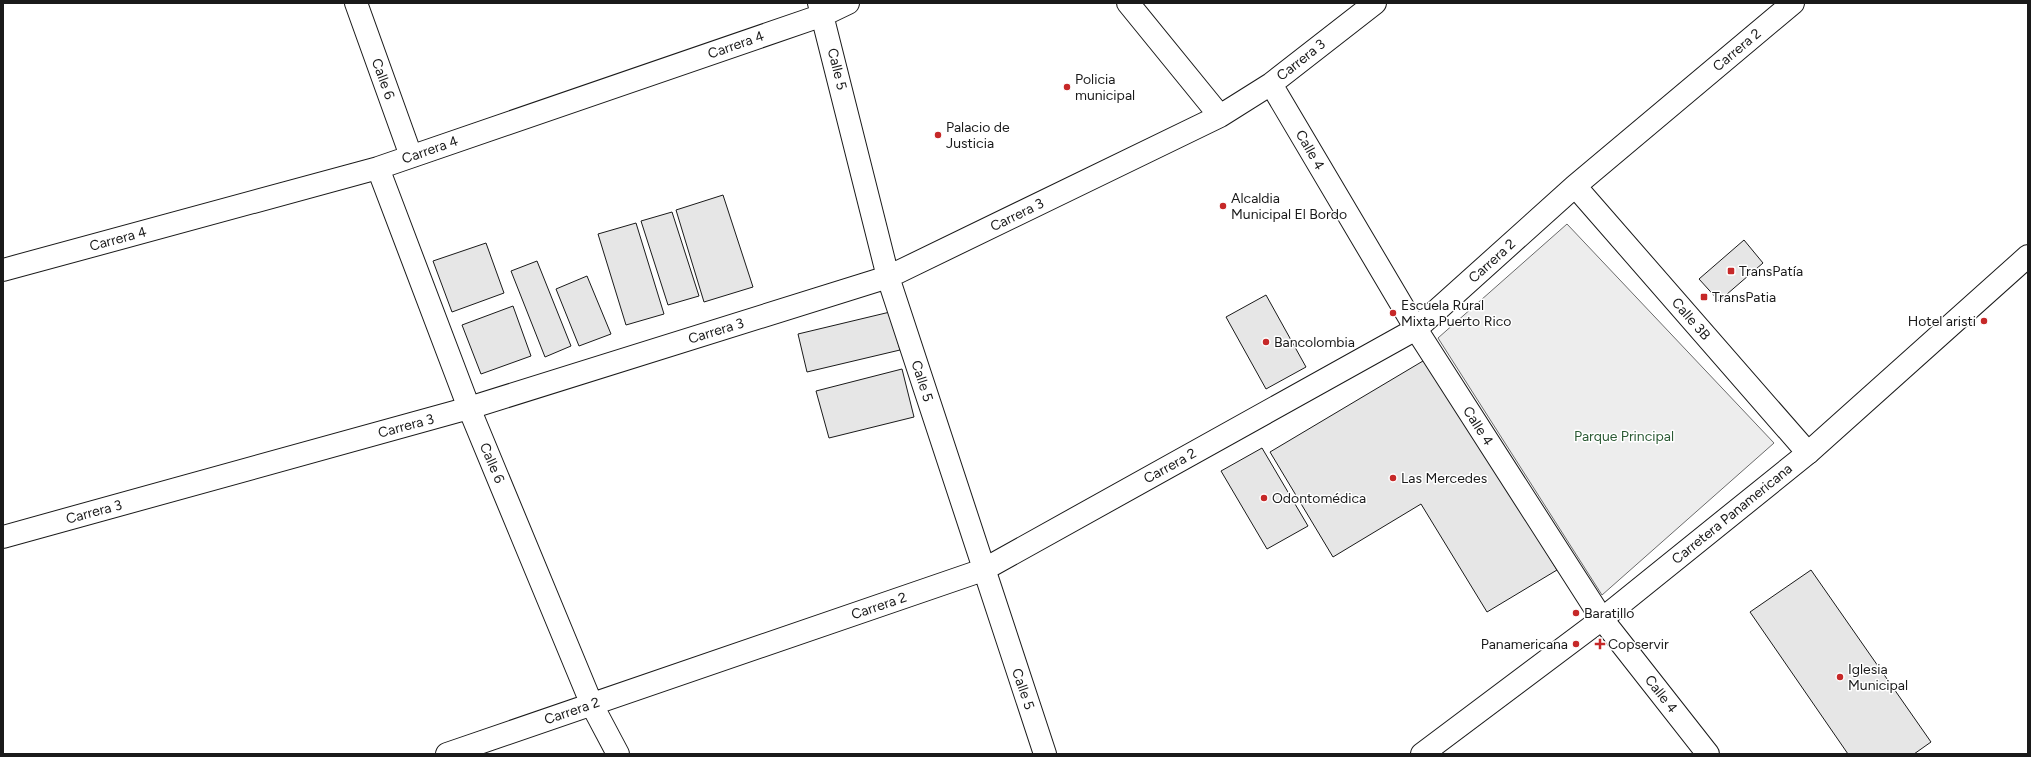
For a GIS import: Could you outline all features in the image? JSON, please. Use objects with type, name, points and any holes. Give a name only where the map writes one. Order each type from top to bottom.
[{"type":"main road","name":"Calle 6","points":[[356,3],[411,156]]},
{"type":"main road","name":"Carrera 4","points":[[3,270],[378,168],[821,9],[848,3]]},
{"type":"main road","points":[[1128,3],[1220,116]]},
{"type":"main road","name":"Carrera 3","points":[[3,538],[469,408],[888,277],[1220,116],[1271,84],[1375,3]]},
{"type":"main road","name":"Carrera 2","points":[[447,754],[983,570],[1416,330],[1574,186],[1793,3]]},
{"type":"main road","name":"Calle 5","points":[[821,9],[888,277],[983,570],[1045,754]]},
{"type":"main road","name":"Calle 4","points":[[1271,84],[1416,330],[1602,619],[1708,754]]},
{"type":"main road","name":"Calle 6","points":[[378,168],[469,408],[592,705],[618,754]]},
{"type":"main road","name":"Calle 3B","points":[[1574,186],[1808,453]]},
{"type":"main road","name":"Carretera Panamericana","points":[[1422,754],[1602,619],[1808,453],[2028,256]]},
{"type":"shaded area","name":"Parque Principal","points":[[1567,224],[1774,443],[1602,595],[1438,338]]},
{"type":"building","points":[[723,195],[753,287],[704,302],[676,210]]},
{"type":"building","points":[[672,212],[699,296],[668,305],[641,221]]},
{"type":"building","points":[[636,223],[664,314],[626,325],[598,234]]},
{"type":"building","name":"TransPatía","points":[[1744,240],[1763,263],[1719,301],[1699,279]]},
{"type":"building","points":[[486,243],[504,293],[452,312],[433,261]]},
{"type":"building","points":[[537,261],[571,346],[545,357],[511,271]]},
{"type":"building","points":[[587,276],[611,334],[579,346],[556,289]]},
{"type":"building","name":"Bancolombia","points":[[1266,295],[1306,367],[1266,389],[1226,317]]},
{"type":"building","points":[[513,306],[531,356],[481,374],[462,325]]},
{"type":"building","points":[[890,312],[900,350],[807,372],[798,334]]},
{"type":"building","name":"Las Mercedes","points":[[1428,358],[1557,570],[1487,612],[1421,504],[1333,557],[1270,452]]},
{"type":"building","points":[[902,369],[914,417],[829,438],[816,391]]},
{"type":"building","name":"Odontomédica","points":[[1262,448],[1308,526],[1267,549],[1221,471]]},
{"type":"building","name":"Iglesia Municipal","points":[[1811,570],[1931,742],[1914,754],[1848,754],[1750,612]]},
{"type":"place","name":"Policia municipal","points":[[1067,87]]},
{"type":"place","name":"Palacio de Justicia","points":[[938,135]]},
{"type":"place","name":"Alcaldia Municipal El Bordo","points":[[1223,206]]},
{"type":"place","name":"TransPatía","points":[[1731,271]]},
{"type":"place","name":"TransPatia","points":[[1704,297]]},
{"type":"place","name":"Escuela Rural Mixta Puerto Rico","points":[[1393,313]]},
{"type":"place","name":"Hotel aristi","points":[[1984,321]]},
{"type":"place","name":"Bancolombia","points":[[1266,342]]},
{"type":"place","name":"Las Mercedes","points":[[1393,478]]},
{"type":"place","name":"Odontomédica","points":[[1264,498]]},
{"type":"place","name":"Baratillo","points":[[1576,613]]},
{"type":"place","name":"Panamericana","points":[[1576,644]]},
{"type":"place","name":"Copservir","points":[[1600,644]]},
{"type":"place","name":"Iglesia Municipal","points":[[1840,677]]}]
